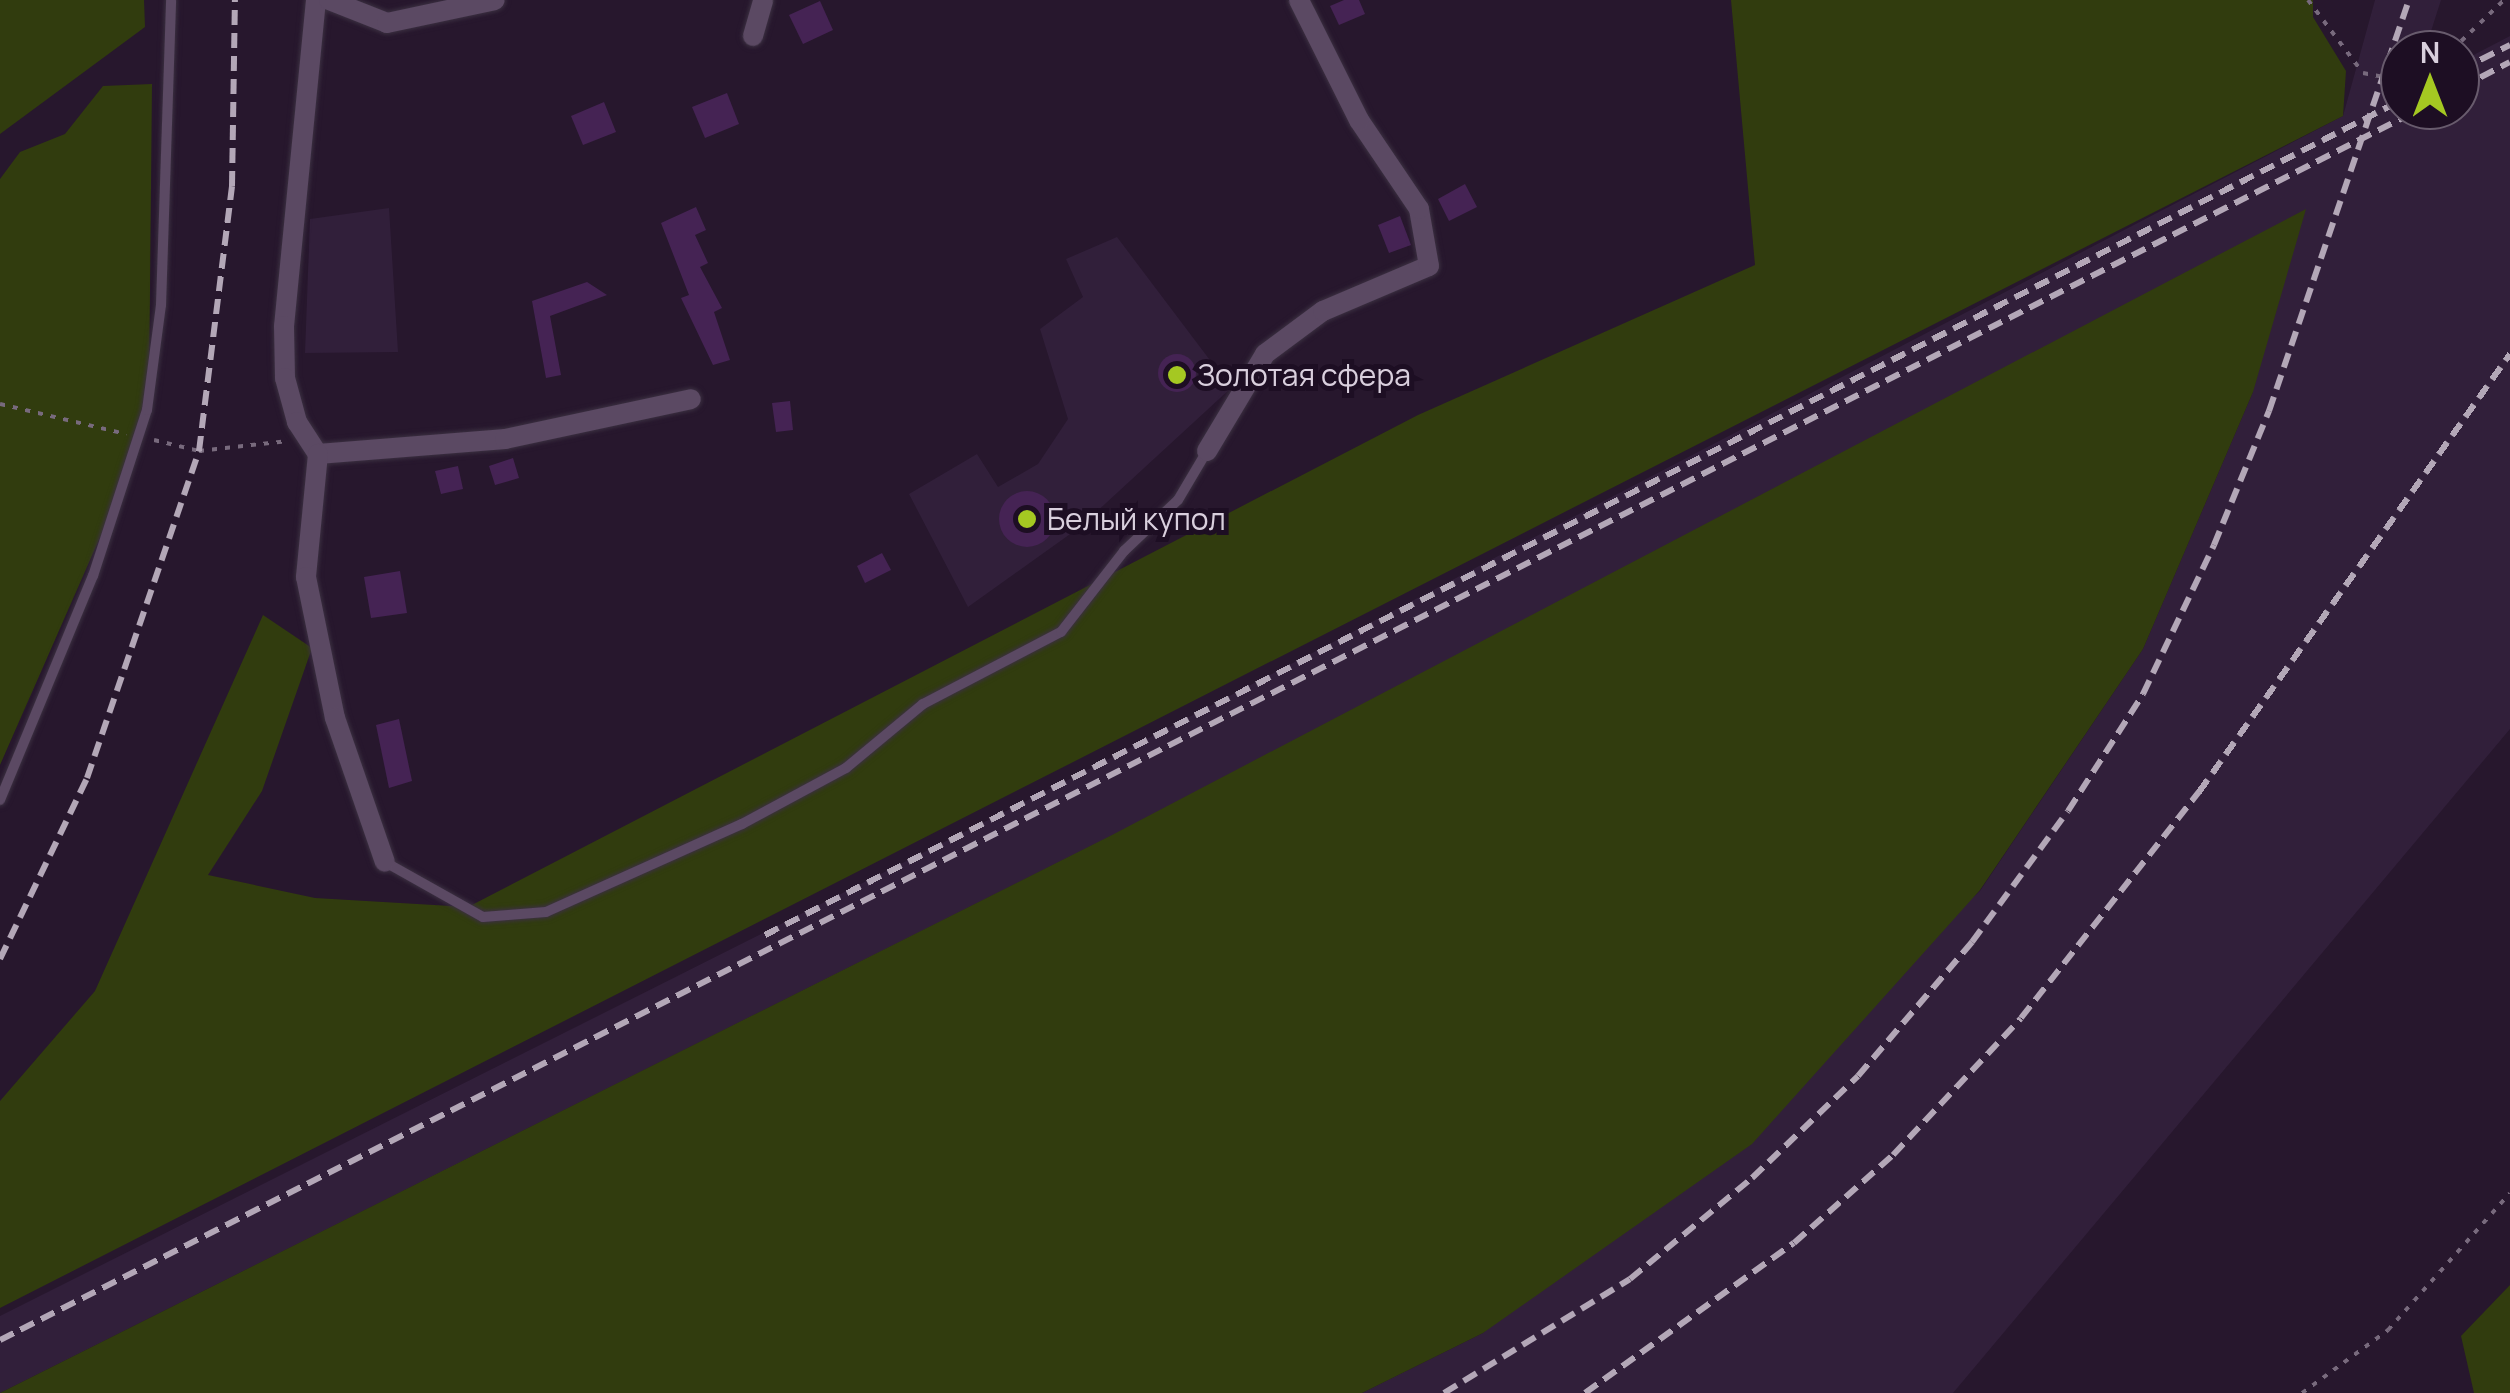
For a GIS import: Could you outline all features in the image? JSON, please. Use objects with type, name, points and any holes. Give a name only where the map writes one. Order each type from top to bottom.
[{"type":"street","points":[[316,0],[284,326],[289,392],[318,454],[306,577],[335,718],[385,862]]},
{"type":"street","points":[[329,0],[387,23],[495,0]]},
{"type":"street","points":[[753,36],[763,0]]},
{"type":"street","points":[[1207,451],[1265,354],[1323,311],[1430,266],[1419,208],[1351,106],[1299,0]]},
{"type":"street","points":[[318,454],[505,440],[691,399]]},
{"type":"lane","points":[[0,800],[92,576],[147,410],[161,305],[171,0]]},
{"type":"lane","points":[[385,862],[483,917],[546,912],[742,824],[846,768],[923,704],[1061,632],[1124,551],[1178,500],[1207,451]]},
{"type":"path","points":[[2308,0],[2363,73],[2380,76]]},
{"type":"path","points":[[2473,30],[2504,0]]},
{"type":"path","points":[[2302,1393],[2388,1330],[2510,1194]]},
{"type":"shaded area","points":[[2375,0],[2441,0],[2431,30],[2380,30],[2380,130],[2480,130],[2480,52],[2510,36],[2510,729],[1953,1393],[1362,1393],[1483,1333],[1980,891],[2143,649],[2253,392],[1115,834],[0,1393],[0,1316],[1074,777],[2343,116]]},
{"type":"shaded area","points":[[389,208],[398,352],[305,353],[310,219]]},
{"type":"shaded area","points":[[1117,237],[1231,388],[1080,527],[968,607],[909,494],[977,454],[998,487],[1038,464],[1068,419],[1040,329],[1083,297],[1066,259]]},
{"type":"green space","points":[[0,0],[144,0],[145,27],[0,134]]},
{"type":"green space","points":[[1731,0],[2313,0],[2313,17],[2346,71],[2343,116],[0,1308],[0,1101],[95,991],[263,615],[312,648],[262,791],[208,875],[315,898],[468,907],[1418,415],[1755,265]]},
{"type":"green space","points":[[152,84],[149,392],[105,526],[0,765],[0,179],[20,152],[65,134],[103,86]]},
{"type":"green space","points":[[2306,209],[2253,392],[2143,649],[1980,890],[1752,1144],[1483,1333],[1362,1393],[0,1393],[1112,835]]},
{"type":"green space","points":[[2510,1285],[2510,1393],[2474,1393],[2461,1336]]},
{"type":"building","points":[[1344,0],[1359,0],[1365,14],[1339,25],[1330,6]]},
{"type":"building","points":[[820,1],[833,30],[803,44],[789,15]]},
{"type":"building","points":[[727,93],[739,124],[705,138],[692,107]]},
{"type":"building","points":[[604,102],[616,132],[583,145],[571,116]]},
{"type":"building","points":[[1465,184],[1477,207],[1449,221],[1438,199]]},
{"type":"building","points":[[696,207],[706,230],[695,235],[708,263],[700,267],[722,308],[714,312],[730,360],[713,365],[681,298],[689,295],[661,223]]},
{"type":"building","points":[[1400,216],[1411,245],[1389,253],[1378,225]]},
{"type":"building","points":[[587,282],[607,295],[550,316],[561,375],[546,378],[532,301]]},
{"type":"building","name":"Золотая сфера","points":[[1177,354],[1190,360],[1196,373],[1190,386],[1177,392],[1164,386],[1158,373],[1164,360]]},
{"type":"building","points":[[790,401],[793,430],[776,432],[772,403]]},
{"type":"building","points":[[513,458],[519,478],[495,485],[489,466]]},
{"type":"building","points":[[458,466],[463,489],[441,494],[435,471]]},
{"type":"building","name":"Белый купол","points":[[1027,491],[1047,499],[1055,519],[1047,539],[1027,547],[1007,539],[999,519],[1007,499]]},
{"type":"building","points":[[882,553],[891,570],[865,583],[857,566]]},
{"type":"building","points":[[400,571],[407,613],[371,618],[364,577]]},
{"type":"building","points":[[399,719],[412,781],[389,788],[376,725]]},
{"type":"railway","points":[[0,959],[87,778],[199,451],[232,186],[235,0]]},
{"type":"railway","points":[[1444,1393],[1630,1279],[1752,1178],[1858,1076],[1972,942],[2068,811],[2143,694],[2214,545],[2269,411],[2409,0]]},
{"type":"railway","points":[[2480,60],[2510,45]]},
{"type":"railway","points":[[2480,78],[2510,62]]},
{"type":"railway","points":[[765,935],[2380,111]]},
{"type":"railway","points":[[0,1340],[2380,129]]},
{"type":"railway","points":[[1585,1393],[1794,1243],[1893,1155],[2021,1018],[2199,792],[2510,354]]},
{"type":"place","name":"Золотая сфера","points":[[1177,375]]},
{"type":"place","name":"Белый купол","points":[[1027,519]]}]
